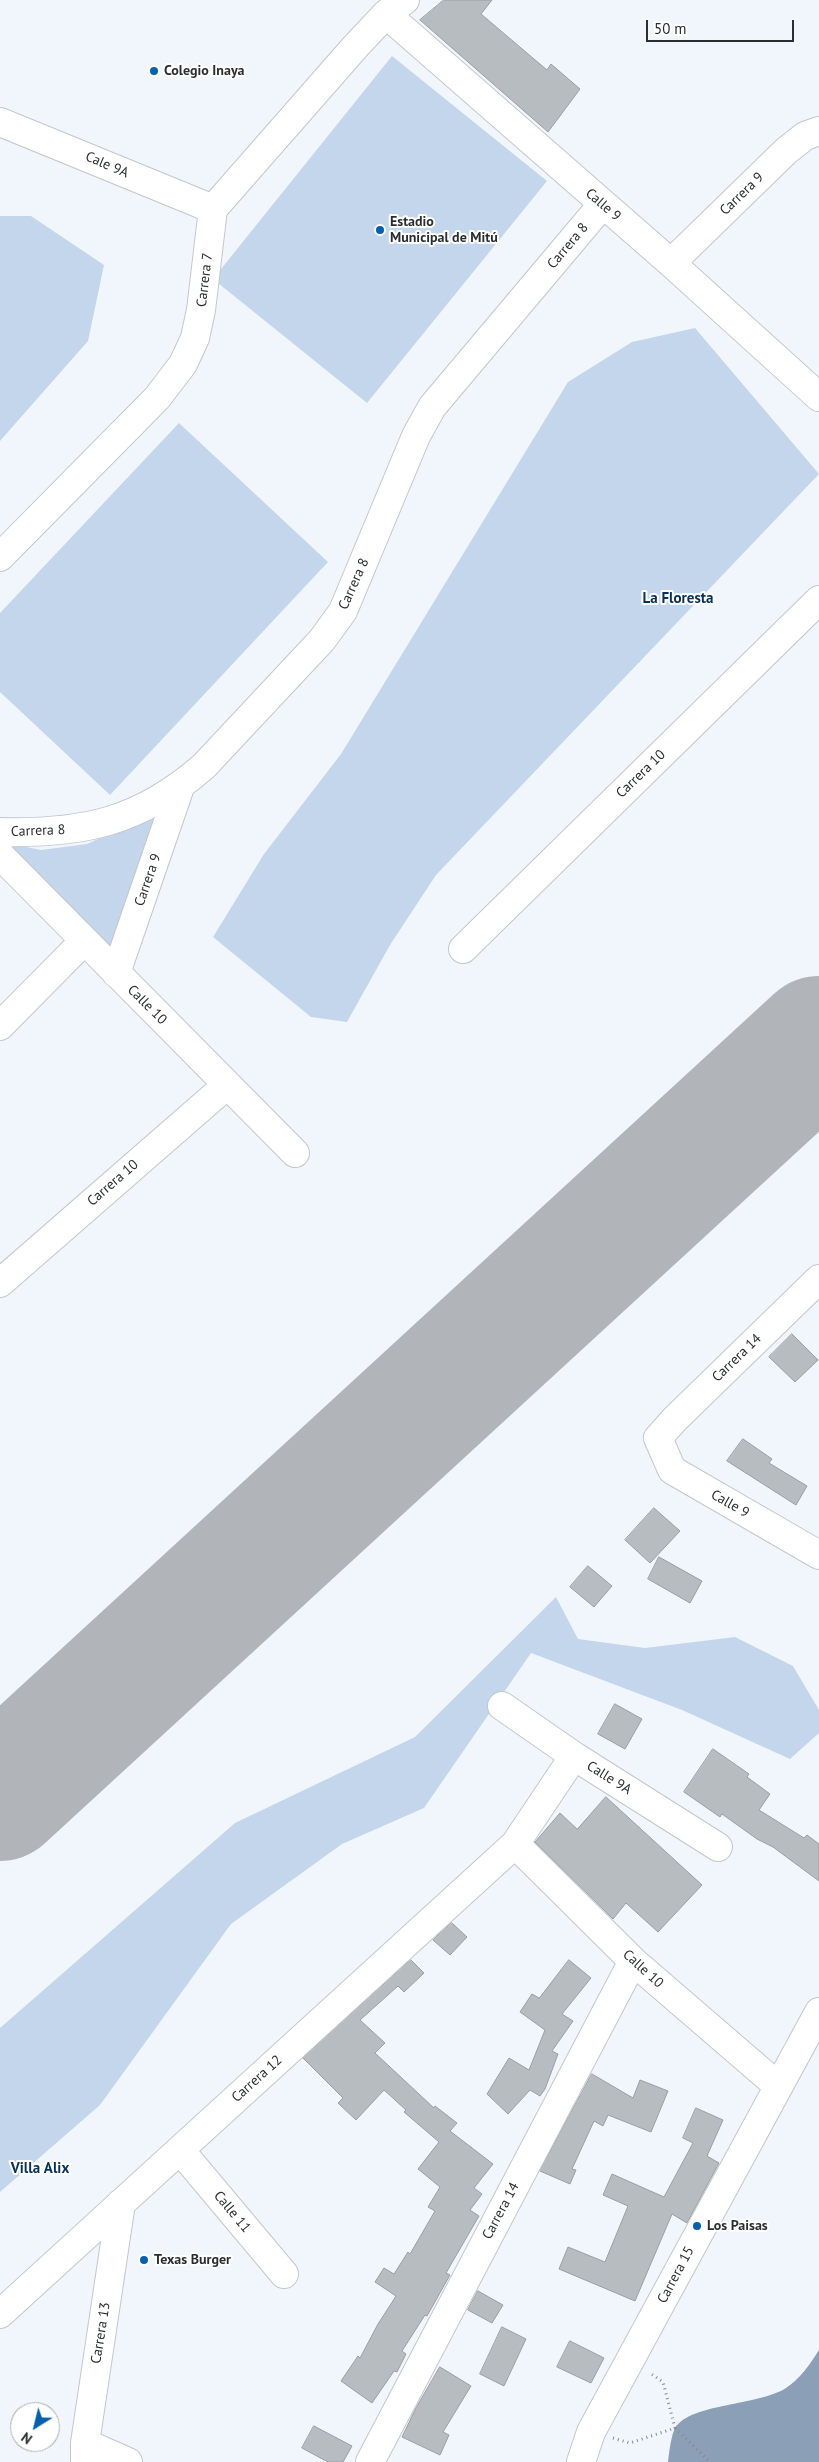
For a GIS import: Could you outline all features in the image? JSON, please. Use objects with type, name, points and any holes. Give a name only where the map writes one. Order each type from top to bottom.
[{"type":"street","name":"Calle 9","points":[[395,7],[602,205],[671,263],[819,396]]},
{"type":"street","points":[[213,209],[395,7]]},
{"type":"street","name":"Cale 9A","points":[[0,122],[213,209]]},
{"type":"street","name":"Carrera 9","points":[[671,263],[786,151],[805,136],[819,132]]},
{"type":"street","name":"Carrera 8","points":[[0,832],[41,833],[88,827],[124,816],[155,803],[204,766],[333,626],[350,595],[416,436],[432,407],[602,205]]},
{"type":"street","name":"Carrera 7","points":[[0,558],[167,387],[183,364],[195,338],[200,317],[213,209]]},
{"type":"street","name":"Carrera 10","points":[[463,949],[819,600]]},
{"type":"street","name":"Carrera 9","points":[[116,973],[180,786]]},
{"type":"street","name":"Calle 10","points":[[0,855],[295,1154]]},
{"type":"street","points":[[0,1026],[84,941]]},
{"type":"street","name":"Carrera 10","points":[[0,1283],[227,1085]]},
{"type":"street","name":"Carrera 14","points":[[658,1438],[674,1418],[819,1279]]},
{"type":"street","name":"Calle 9","points":[[658,1438],[672,1470],[819,1555]]},
{"type":"street","name":"Calle 9A","points":[[502,1706],[574,1756],[718,1847]]},
{"type":"street","name":"Carrera 12","points":[[0,2314],[514,1844],[574,1756]]},
{"type":"street","name":"Calle 10","points":[[514,1844],[633,1961],[778,2086]]},
{"type":"street","name":"Carrera 14","points":[[370,2462],[633,1961]]},
{"type":"street","name":"Carrera 15","points":[[581,2462],[591,2432],[819,2012]]},
{"type":"street","name":"Calle 11","points":[[180,2150],[284,2274]]},
{"type":"street","name":"Carrera 13","points":[[85,2453],[121,2203]]},
{"type":"street","points":[[85,2453],[128,2462]]},
{"type":"path","points":[[630,2359],[663,2382],[675,2428],[710,2462]]},
{"type":"path","points":[[591,2432],[630,2443],[675,2428]]},
{"type":"shaded area","name":"Estadio Municipal de Mitú","points":[[392,56],[547,181],[367,403],[213,279]]},
{"type":"shaded area","points":[[0,216],[31,216],[104,265],[88,341],[0,441]]},
{"type":"shaded area","points":[[695,328],[819,474],[436,875],[390,945],[347,1022],[311,1017],[213,937],[264,854],[341,754],[568,382],[632,342]]},
{"type":"shaded area","points":[[179,423],[328,562],[110,795],[0,692],[0,613]]},
{"type":"shaded area","points":[[162,810],[111,950],[2,842],[41,850],[87,844]]},
{"type":"shaded area","points":[[556,1597],[578,1639],[645,1648],[735,1637],[793,1666],[819,1710],[819,1733],[790,1759],[682,1710],[531,1653],[424,1808],[342,1844],[231,1924],[100,2105],[0,2192],[0,2028],[235,1823],[415,1737]]},
{"type":"shaded area","points":[[819,2350],[819,2462],[668,2462],[675,2428],[683,2420],[710,2409],[774,2394],[786,2388],[800,2376]]},
{"type":"building","points":[[444,0],[492,0],[481,14],[547,70],[551,64],[580,89],[548,132],[420,20]]},
{"type":"building","points":[[792,1334],[818,1360],[795,1382],[769,1357]]},
{"type":"building","points":[[743,1439],[772,1459],[769,1463],[807,1486],[796,1505],[727,1461]]},
{"type":"building","points":[[654,1508],[680,1531],[650,1563],[625,1540]]},
{"type":"building","points":[[659,1557],[702,1581],[690,1603],[648,1579]]},
{"type":"building","points":[[588,1566],[612,1586],[594,1607],[570,1587]]},
{"type":"building","points":[[615,1704],[642,1719],[625,1749],[598,1734]]},
{"type":"building","points":[[713,1749],[749,1774],[747,1777],[770,1794],[759,1810],[804,1838],[807,1835],[819,1844],[819,1881],[773,1847],[757,1839],[722,1814],[720,1817],[684,1792]]},
{"type":"building","points":[[606,1797],[702,1885],[658,1932],[626,1903],[613,1919],[535,1842],[560,1813],[577,1829]]},
{"type":"building","points":[[452,1923],[467,1937],[450,1955],[433,1940]]},
{"type":"building","points":[[411,1960],[424,1973],[404,1992],[398,1986],[360,2020],[385,2043],[375,2053],[434,2108],[435,2106],[457,2123],[450,2131],[493,2164],[474,2188],[482,2194],[470,2210],[479,2216],[446,2273],[450,2275],[427,2316],[425,2315],[402,2351],[406,2354],[397,2372],[394,2371],[372,2403],[341,2381],[358,2356],[360,2358],[378,2324],[396,2296],[375,2282],[384,2268],[394,2274],[408,2252],[410,2254],[435,2211],[428,2207],[440,2187],[418,2169],[439,2142],[404,2112],[406,2110],[384,2090],[356,2120],[338,2103],[343,2098],[303,2058]]},
{"type":"building","points":[[569,1960],[591,1978],[562,2014],[573,2021],[552,2051],[558,2054],[545,2089],[540,2096],[530,2090],[508,2114],[487,2094],[509,2058],[529,2070],[545,2030],[520,2012],[532,1994],[539,1998]]},
{"type":"building","points":[[592,2074],[633,2098],[640,2080],[668,2091],[651,2132],[608,2115],[603,2126],[594,2121],[572,2169],[576,2170],[570,2184],[540,2171]]},
{"type":"building","points":[[696,2108],[723,2120],[707,2156],[719,2163],[687,2223],[672,2214],[635,2301],[559,2269],[568,2247],[605,2262],[628,2206],[603,2195],[612,2174],[664,2197],[693,2143],[683,2138]]},
{"type":"building","points":[[478,2291],[503,2305],[492,2323],[468,2310]]},
{"type":"building","points":[[502,2327],[526,2339],[504,2386],[480,2374]]},
{"type":"building","points":[[570,2341],[604,2358],[591,2383],[557,2367]]},
{"type":"building","points":[[440,2367],[471,2386],[443,2432],[449,2435],[440,2455],[402,2437],[416,2408]]},
{"type":"building","points":[[314,2426],[352,2446],[343,2462],[328,2462],[302,2448]]},
{"type":"runway","points":[[0,1795],[819,1042]]},
{"type":"place","name":"Colegio Inaya","points":[[154,71]]},
{"type":"place","name":"Estadio Municipal de Mitú","points":[[380,230]]},
{"type":"place","name":"Los Paisas","points":[[697,2226]]},
{"type":"place","name":"Texas Burger","points":[[144,2260]]},
{"type":"district","name":"La Floresta","points":[[678,599]]},
{"type":"district","name":"Villa Alix","points":[[40,2169]]}]
